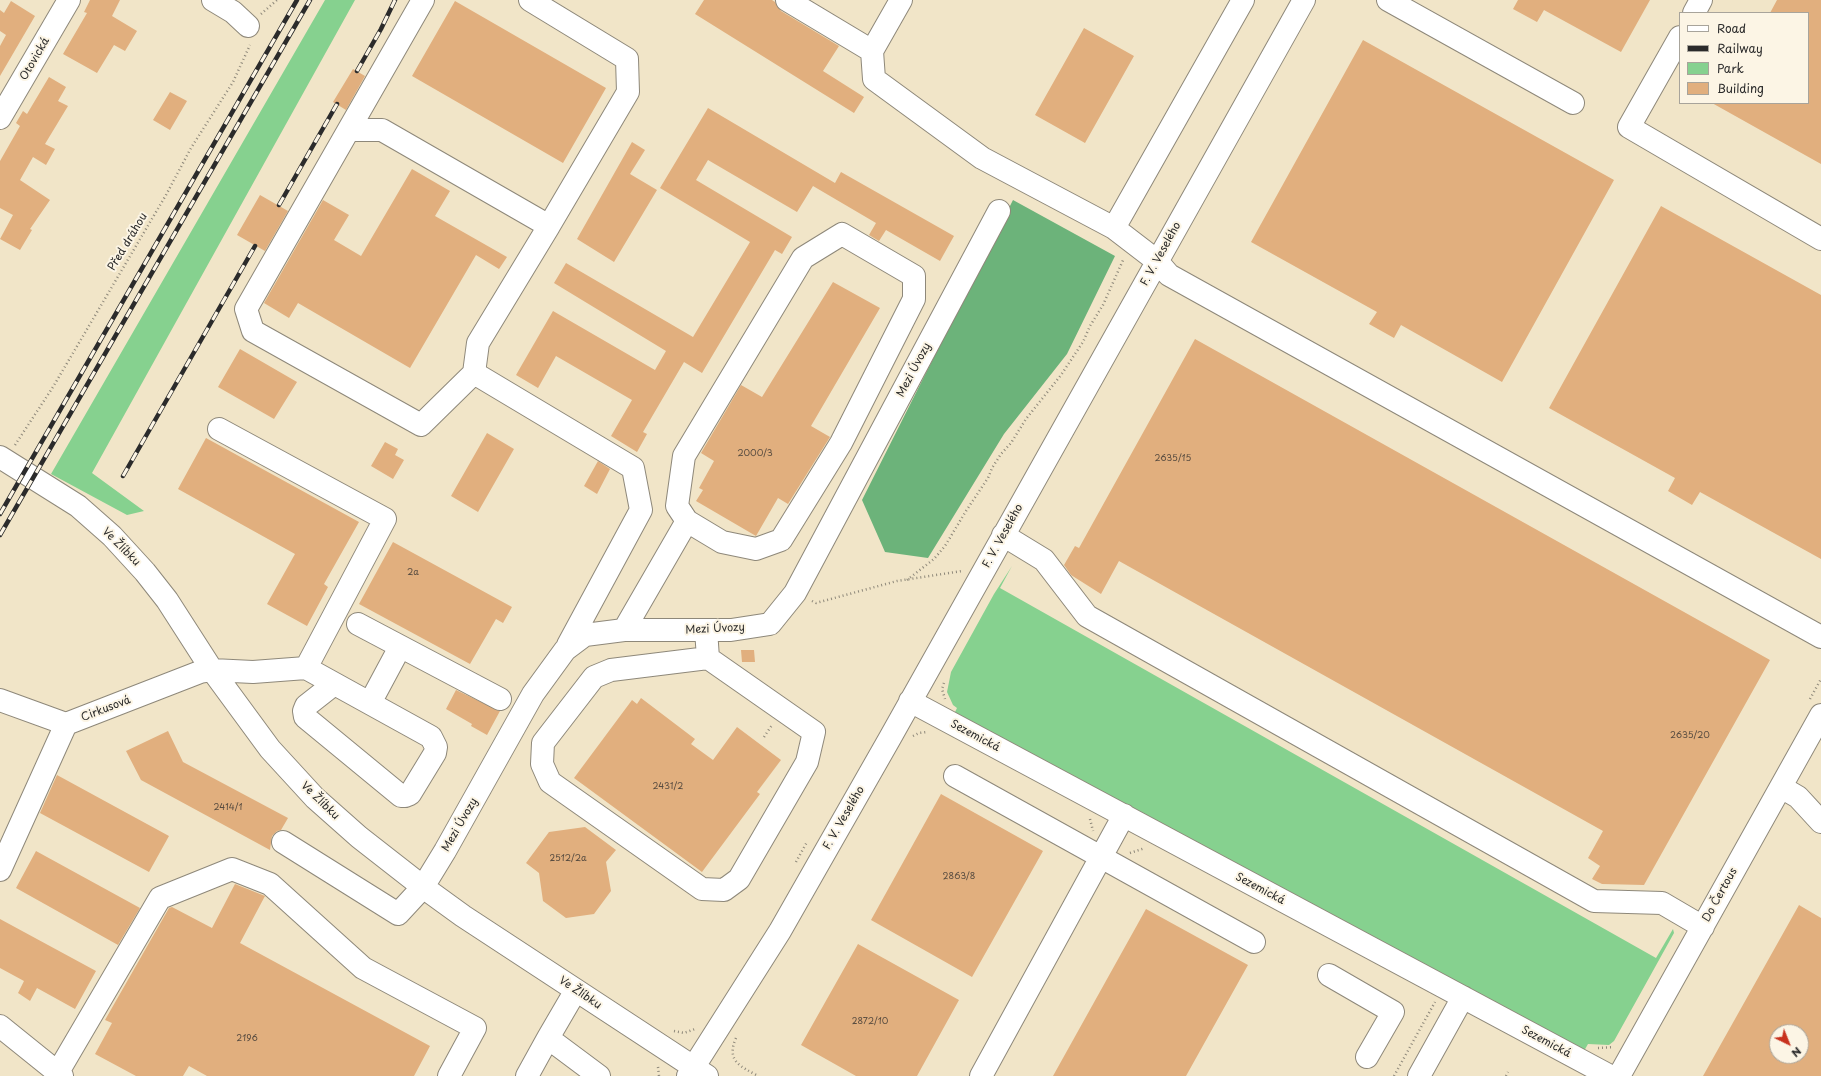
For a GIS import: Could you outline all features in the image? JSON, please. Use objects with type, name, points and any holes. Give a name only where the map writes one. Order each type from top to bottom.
[{"type":"street","name":"Otovická","points":[[0,118],[69,0]]},
{"type":"street","points":[[213,0],[233,12],[248,26]]},
{"type":"street","points":[[423,0],[246,309],[253,331],[421,426],[474,373],[478,343],[628,92],[627,59],[530,0]]},
{"type":"street","points":[[901,0],[872,51],[874,79],[982,158],[1114,228],[1157,261],[1169,276],[1821,637]]},
{"type":"street","points":[[1114,228],[1243,0]]},
{"type":"street","name":"F. V. Veselého","points":[[696,1073],[780,931],[1304,0]]},
{"type":"street","points":[[1388,0],[1573,103]]},
{"type":"street","points":[[1695,12],[1702,0]]},
{"type":"street","points":[[797,3],[872,51]]},
{"type":"street","points":[[1679,39],[1629,127],[1821,239]]},
{"type":"street","points":[[349,130],[382,130],[549,226]]},
{"type":"street","name":"Mezi Úvozy","points":[[283,842],[398,914],[423,887],[533,694],[565,650],[585,635],[624,630],[731,630],[770,624],[795,593],[999,211]]},
{"type":"street","points":[[842,234],[914,276],[914,299],[911,306],[841,444],[781,540],[756,548],[722,542],[687,521],[677,506],[684,456],[803,258],[842,234]]},
{"type":"street","points":[[474,373],[633,468],[641,510],[565,650]]},
{"type":"street","points":[[219,429],[385,519],[306,668],[431,737],[436,747],[435,753],[414,789],[405,796],[401,796],[305,717],[304,711],[306,706],[334,684]]},
{"type":"street","name":"Ve Žlíbku","points":[[2,459],[78,506],[112,536],[145,572],[162,594],[212,670],[270,749],[315,798],[359,837],[423,887],[696,1073]]},
{"type":"street","points":[[624,630],[687,521]]},
{"type":"street","points":[[1004,535],[1044,560],[1087,616],[1594,901],[1662,902],[1703,927]]},
{"type":"street","points":[[358,624],[500,700]]},
{"type":"street","points":[[706,630],[708,658]]},
{"type":"street","points":[[370,703],[400,647]]},
{"type":"street","points":[[708,658],[814,732],[807,762],[739,879],[724,890],[702,888],[550,782],[542,764],[543,743],[594,677],[612,670],[708,658]]},
{"type":"street","name":"Cirkusová","points":[[0,700],[66,724],[200,672],[212,670],[253,672],[306,668]]},
{"type":"street","name":"Sezemická","points":[[910,701],[1610,1076]]},
{"type":"street","name":"Do Čertous","points":[[1620,1076],[1821,715]]},
{"type":"street","points":[[0,870],[66,724]]},
{"type":"street","points":[[955,776],[1254,942]]},
{"type":"street","points":[[1781,787],[1798,797],[1821,822]]},
{"type":"street","points":[[981,1076],[1124,816]]},
{"type":"street","points":[[0,1026],[60,1074],[160,898],[232,869],[270,884],[363,968],[475,1028],[449,1076]]},
{"type":"street","points":[[1329,976],[1393,1012],[1367,1057]]},
{"type":"street","points":[[527,1076],[576,990]]},
{"type":"street","points":[[1419,1076],[1463,997]]},
{"type":"street","points":[[548,1038],[599,1076]]},
{"type":"path","name":"Před dráhou","points":[[2,459],[30,424],[53,387],[166,195],[191,148],[233,82],[250,46],[248,26]]},
{"type":"path","points":[[907,580],[934,560],[945,546],[966,510],[988,478],[998,459],[1011,443],[1026,418],[1061,375],[1083,342],[1090,326],[1103,305],[1132,241]]},
{"type":"path","points":[[795,593],[816,603],[907,580],[970,569],[984,569]]},
{"type":"path","points":[[1394,1076],[1436,1000]]},
{"type":"path","points":[[1583,1061],[1591,1048],[1612,1048],[1617,1043]]},
{"type":"path","points":[[748,1070],[758,1076]]},
{"type":"path","points":[[1506,1076],[1508,1072]]},
{"type":"green space","points":[[325,0],[355,0],[92,473],[144,511],[127,515],[51,474]]},
{"type":"green space","points":[[1013,200],[1115,256],[1067,354],[1004,434],[928,558],[885,552],[862,500]]},
{"type":"green space","points":[[1012,566],[1000,588],[1656,958],[1673,929],[1674,933],[1614,1041],[1609,1045],[1588,1044],[1584,1051],[954,714],[957,708],[953,705],[947,692],[951,672],[994,594]]},
{"type":"building","points":[[90,0],[120,0],[112,16],[137,31],[125,51],[114,45],[97,73],[63,54],[87,13],[84,12]]},
{"type":"building","points":[[704,0],[772,0],[781,11],[839,46],[823,71],[864,97],[854,113],[695,14]]},
{"type":"building","points":[[1518,0],[1650,0],[1621,52],[1544,10],[1537,22],[1513,9]]},
{"type":"building","points":[[1777,0],[1821,0],[1821,164],[1714,104],[1809,104],[1809,12],[1771,12]]},
{"type":"building","points":[[11,1],[35,16],[0,76],[0,46],[6,35],[0,31],[0,10],[4,13]]},
{"type":"building","points":[[455,1],[606,88],[563,163],[412,76]]},
{"type":"building","points":[[1084,28],[1134,56],[1085,143],[1035,115]]},
{"type":"building","points":[[1363,40],[1614,180],[1502,382],[1401,325],[1394,338],[1369,324],[1377,312],[1251,242]]},
{"type":"building","points":[[353,69],[365,76],[346,110],[333,102]]},
{"type":"building","points":[[49,77],[66,87],[58,101],[68,106],[45,144],[55,149],[46,165],[33,157],[20,180],[50,200],[30,229],[32,230],[20,250],[0,239],[13,215],[0,208],[0,161],[20,126],[16,123],[23,111],[27,114]]},
{"type":"building","points":[[170,92],[187,101],[170,130],[153,120]]},
{"type":"building","points":[[708,108],[835,183],[841,172],[954,236],[940,261],[886,230],[879,241],[869,235],[876,223],[813,186],[797,212],[708,160],[696,180],[792,237],[782,254],[775,250],[702,373],[684,362],[643,432],[647,434],[637,452],[611,436],[632,400],[556,356],[538,388],[516,375],[553,311],[655,370],[666,351],[554,283],[566,263],[693,337],[750,242],[660,188]]},
{"type":"building","points":[[632,142],[645,150],[630,174],[657,190],[614,262],[577,239]]},
{"type":"building","points":[[412,169],[450,191],[435,216],[507,257],[499,269],[476,255],[410,368],[298,303],[289,318],[264,303],[323,200],[349,215],[334,240],[361,256]]},
{"type":"building","points":[[260,195],[288,211],[265,251],[237,235]]},
{"type":"building","points":[[1661,206],[1821,295],[1821,559],[1700,492],[1692,505],[1668,491],[1675,478],[1549,408]]},
{"type":"building","points":[[833,282],[880,308],[811,426],[830,437],[788,504],[778,498],[756,536],[696,501],[703,490],[699,488],[714,461],[701,453],[741,385],[762,397]]},
{"type":"building","points":[[1195,339],[1770,660],[1644,885],[1602,884],[1592,879],[1600,866],[1588,858],[1603,831],[1119,561],[1101,594],[1071,575],[1064,565],[1075,546],[1079,548]]},
{"type":"building","points":[[240,349],[297,382],[274,419],[218,387]]},
{"type":"building","points":[[487,433],[514,449],[478,512],[451,496]]},
{"type":"building","points":[[206,438],[359,522],[324,584],[328,587],[307,626],[267,604],[295,554],[178,489]]},
{"type":"building","points":[[385,442],[398,449],[395,455],[404,460],[393,479],[371,466]]},
{"type":"building","points":[[598,461],[610,469],[597,494],[584,486]]},
{"type":"building","points":[[393,542],[512,607],[503,623],[496,619],[470,664],[359,604]]},
{"type":"building","points":[[741,650],[754,650],[755,662],[742,662]]},
{"type":"building","points":[[456,690],[500,711],[487,735],[471,726],[472,724],[446,709]]},
{"type":"building","points":[[641,698],[695,739],[691,744],[713,760],[737,727],[781,760],[757,792],[760,794],[702,872],[574,778],[632,700],[637,704]]},
{"type":"building","points":[[168,731],[183,762],[288,818],[281,830],[277,831],[272,836],[270,850],[141,780],[126,751]]},
{"type":"building","points":[[57,775],[169,836],[149,872],[40,813]]},
{"type":"building","points":[[941,794],[1043,851],[972,977],[871,920]]},
{"type":"building","points":[[585,827],[616,850],[606,862],[611,891],[594,914],[566,918],[543,901],[539,873],[526,863],[549,832]]},
{"type":"building","points":[[36,851],[140,908],[118,945],[16,888]]},
{"type":"building","points":[[235,884],[265,896],[240,943],[430,1046],[414,1076],[207,1076],[189,1066],[183,1076],[136,1076],[95,1054],[112,1023],[105,1020],[169,908],[172,907],[212,928]]},
{"type":"building","points":[[1799,905],[1821,918],[1821,1076],[1703,1076]]},
{"type":"building","points":[[1146,909],[1248,965],[1186,1076],[1053,1076]]},
{"type":"building","points":[[0,919],[96,971],[75,1009],[37,988],[30,1001],[18,993],[24,981],[0,968]]},
{"type":"building","points":[[858,944],[959,1000],[917,1076],[856,1076],[801,1045]]},
{"type":"railway","points":[[0,514],[297,0]]},
{"type":"railway","points":[[0,535],[310,0]]},
{"type":"railway","points":[[357,71],[381,29],[395,0]]},
{"type":"railway","points":[[279,205],[337,104]]},
{"type":"railway","points":[[123,476],[255,246]]}]
